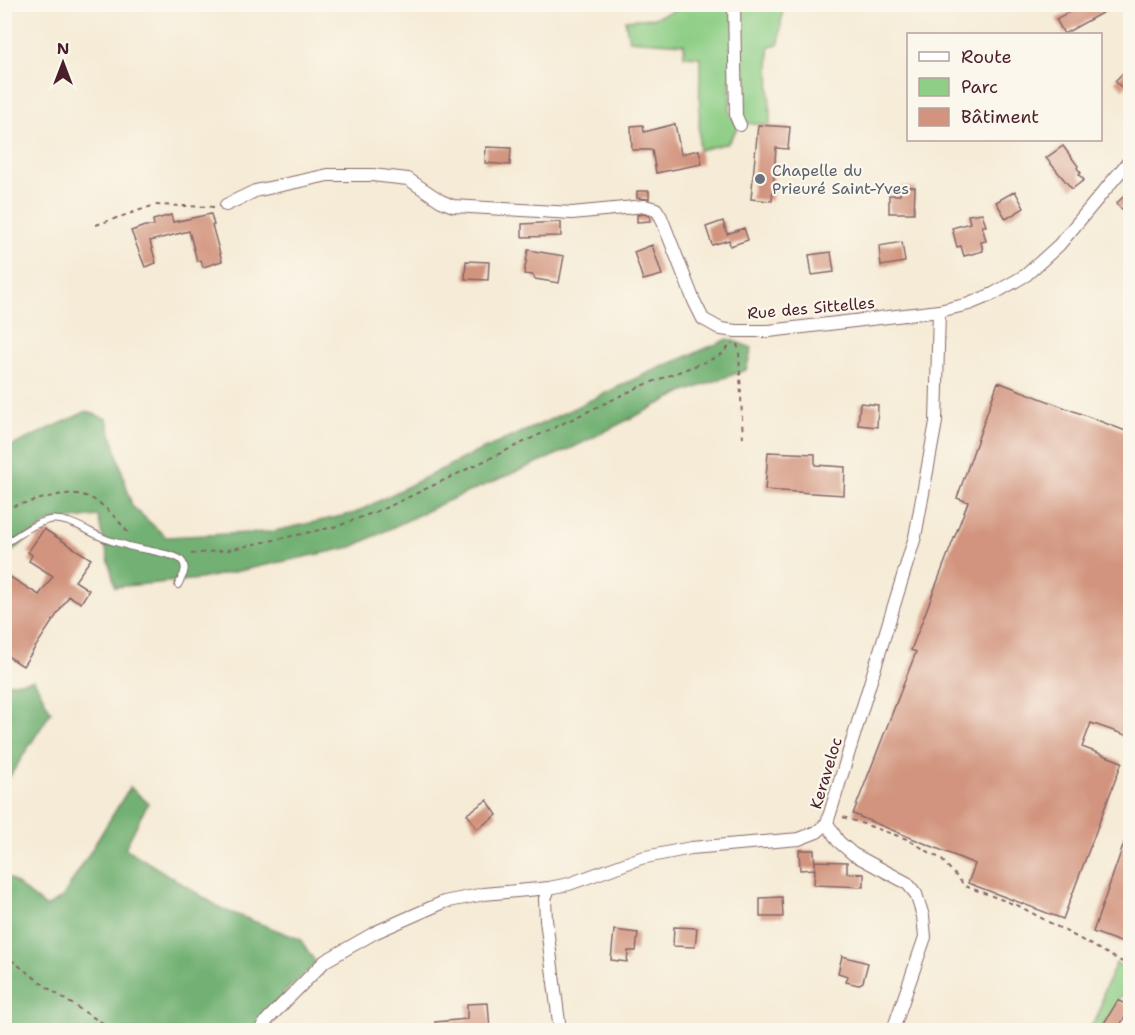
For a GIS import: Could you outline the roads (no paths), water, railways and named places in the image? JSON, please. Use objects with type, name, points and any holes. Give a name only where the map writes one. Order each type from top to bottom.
[{"type":"street","points":[[734,4],[736,116],[741,125]]},
{"type":"street","name":"Rue des Sittelles","points":[[226,205],[255,191],[328,175],[372,175],[408,179],[441,201],[453,206],[572,213],[645,206],[656,209],[661,217],[693,301],[703,319],[721,329],[769,331],[939,311],[977,301],[993,294],[1026,275],[1059,245],[1131,160]]},
{"type":"street","name":"Keraveloc","points":[[260,1030],[268,1018],[325,961],[376,932],[444,902],[484,894],[569,884],[641,858],[691,848],[799,839],[817,832],[829,818],[915,537],[936,422],[939,311]]},
{"type":"street","points":[[829,818],[838,841],[853,854],[907,884],[915,894],[923,916],[925,937],[893,1030]]},
{"type":"street","points":[[549,888],[545,899],[546,920],[560,1030]]},
{"type":"lane","points":[[4,544],[36,525],[48,520],[60,519],[107,539],[181,559],[185,566],[185,573],[178,585]]},
{"type":"place","name":"Chapelle du Prieuré Saint-Yves","points":[[760,179]]}]
